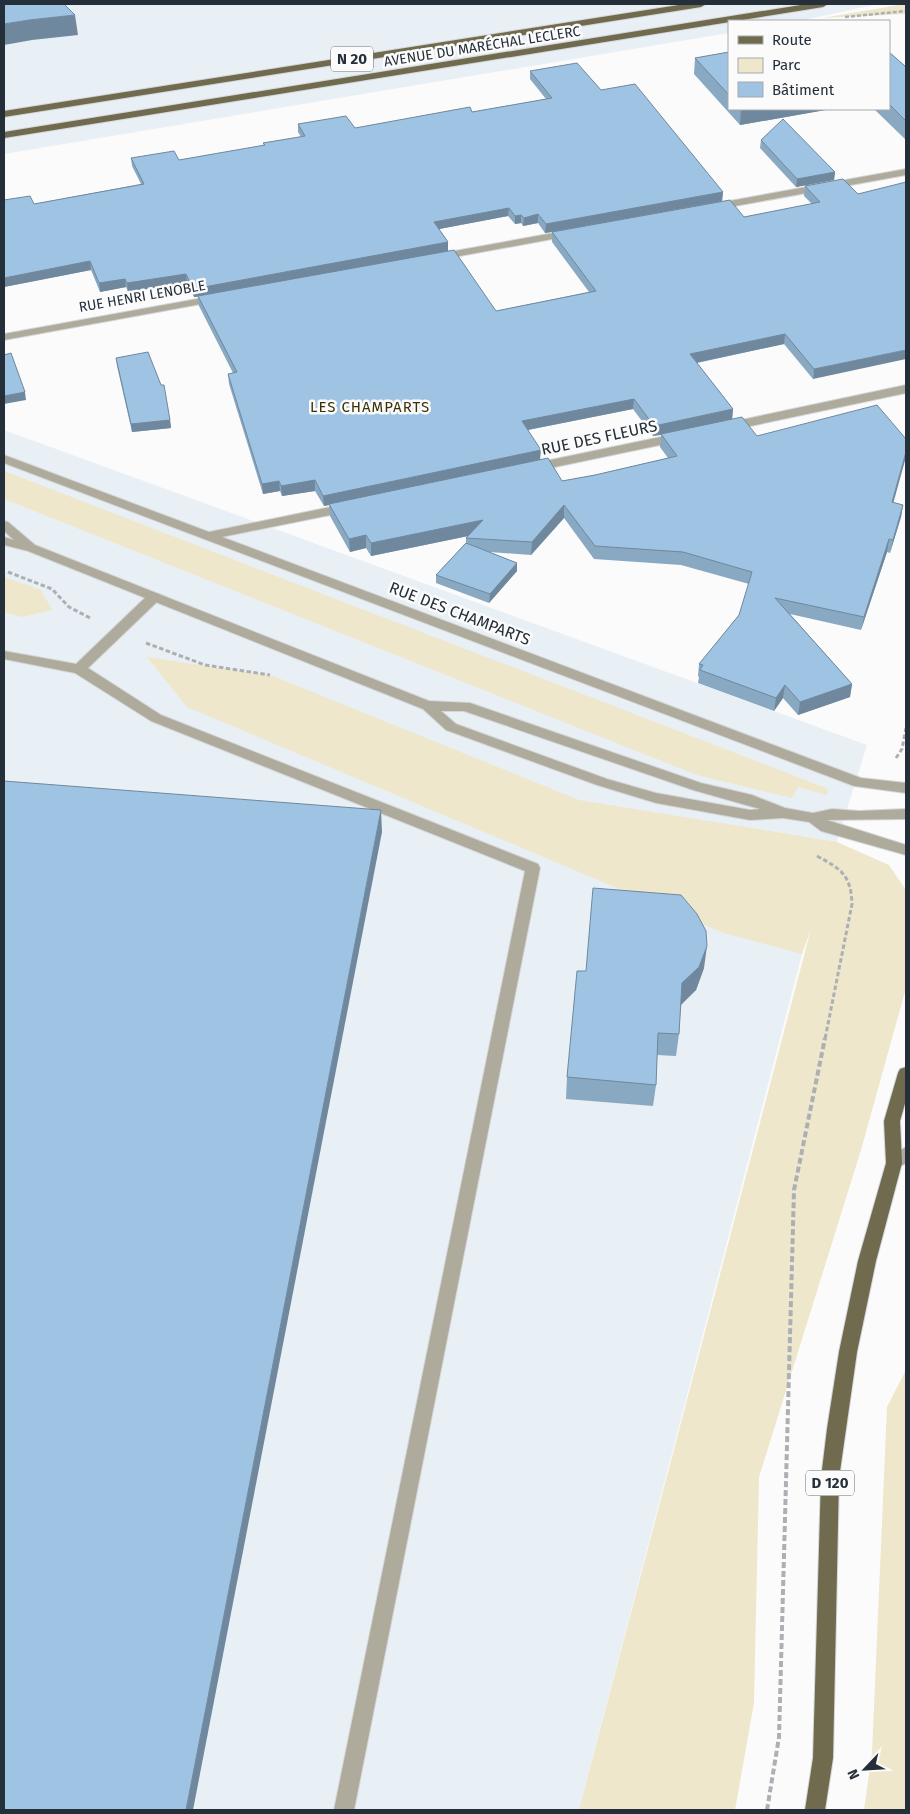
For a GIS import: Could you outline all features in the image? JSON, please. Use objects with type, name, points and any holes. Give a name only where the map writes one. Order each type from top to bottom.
[{"type":"main road","name":"AVENUE DU MARÉCHAL LECLERC","points":[[4,114],[701,4]]},
{"type":"main road","name":"AVENUE DU MARÉCHAL LECLERC","points":[[4,135],[823,4]]},
{"type":"main road","points":[[900,1158],[892,1121],[906,1073]]},
{"type":"main road","name":"D 120","points":[[815,1810],[823,1758],[830,1478],[835,1439],[848,1352],[867,1261],[900,1158],[906,1147]]},
{"type":"street","points":[[700,210],[906,172]]},
{"type":"street","points":[[426,260],[582,231]]},
{"type":"street","name":"RUE HENRI LENOBLE","points":[[4,337],[229,296]]},
{"type":"street","points":[[713,430],[906,389]]},
{"type":"street","name":"RUE DES FLEURS","points":[[519,471],[693,434]]},
{"type":"street","name":"RUE DES CHAMPARTS","points":[[4,459],[859,783],[906,788]]},
{"type":"street","points":[[210,536],[364,504]]},
{"type":"street","points":[[4,525],[32,548]]},
{"type":"street","points":[[4,541],[32,548],[428,706],[451,727],[602,782],[656,798],[750,816],[783,813]]},
{"type":"street","points":[[80,669],[154,597]]},
{"type":"street","points":[[4,655],[80,669],[156,718],[533,868],[344,1810]]},
{"type":"street","points":[[428,706],[465,706],[698,787],[747,799],[783,813],[813,818],[832,814],[859,816],[906,814]]},
{"type":"street","points":[[813,818],[826,827],[906,850]]},
{"type":"path","points":[[842,17],[906,11]]},
{"type":"path","points":[[894,760],[902,749],[906,728]]},
{"type":"path","points":[[767,1810],[779,1737],[794,1190],[852,904],[852,884],[839,868],[812,853]]},
{"type":"shaded area","points":[[4,4],[878,4],[805,20],[728,20],[728,33],[4,154]]},
{"type":"shaded area","points":[[4,430],[867,745],[802,954],[579,1810],[4,1810]]},
{"type":"green space","points":[[905,4],[906,14],[822,18]]},
{"type":"green space","points":[[4,471],[826,788],[828,792],[826,795],[798,787],[792,798],[697,775],[4,499]]},
{"type":"green space","points":[[4,577],[41,590],[52,610],[22,617],[4,612]]},
{"type":"green space","points":[[147,657],[273,676],[579,800],[837,842],[889,865],[906,890],[906,988],[861,1150],[759,1477],[754,1703],[735,1810],[579,1810],[811,929],[802,954],[724,933],[187,707]]},
{"type":"green space","points":[[906,1370],[906,1810],[864,1810],[872,1753],[887,1407]]},
{"type":"building","points":[[4,4],[64,4],[75,15],[4,24]]},
{"type":"building","points":[[728,52],[728,94],[695,58]]},
{"type":"building","points":[[890,53],[906,67],[906,121],[890,105]]},
{"type":"building","points":[[577,63],[601,90],[635,84],[723,192],[546,224],[538,214],[524,218],[521,215],[515,216],[509,208],[434,222],[448,242],[193,289],[186,274],[127,283],[125,279],[99,283],[90,261],[4,278],[4,200],[30,196],[34,204],[144,184],[131,158],[174,151],[179,160],[265,145],[263,143],[305,136],[298,124],[346,116],[355,128],[470,107],[472,112],[552,98],[530,71]]},
{"type":"building","points":[[783,119],[835,172],[797,179],[761,140]]},
{"type":"building","points":[[843,179],[858,194],[906,182],[906,350],[814,369],[785,334],[690,354],[733,409],[654,426],[634,399],[522,421],[541,450],[323,496],[315,480],[281,486],[279,481],[262,484],[228,374],[237,372],[198,296],[454,250],[496,311],[596,291],[552,232],[730,200],[744,217],[820,202],[805,186]]},
{"type":"building","points":[[148,352],[161,385],[164,385],[170,420],[131,424],[116,358]]},
{"type":"building","points":[[11,353],[25,392],[4,396],[4,355]]},
{"type":"building","points":[[877,405],[906,439],[906,452],[892,502],[903,505],[893,540],[889,539],[864,617],[775,598],[852,684],[800,702],[785,685],[776,698],[700,670],[703,665],[699,664],[739,615],[752,572],[683,552],[595,546],[564,505],[532,542],[466,538],[483,520],[371,543],[366,535],[349,539],[329,504],[548,458],[562,481],[677,456],[661,434],[742,417],[757,436]]},
{"type":"building","points":[[466,543],[517,563],[490,594],[436,575]]},
{"type":"building","points":[[4,781],[381,810],[186,1810],[4,1810]]},
{"type":"building","points":[[593,888],[681,895],[697,914],[706,931],[707,946],[699,967],[682,983],[679,1034],[658,1033],[656,1085],[567,1077],[577,971],[586,971]]},
{"type":"district","name":"LES CHAMPARTS","points":[[370,407]]}]
